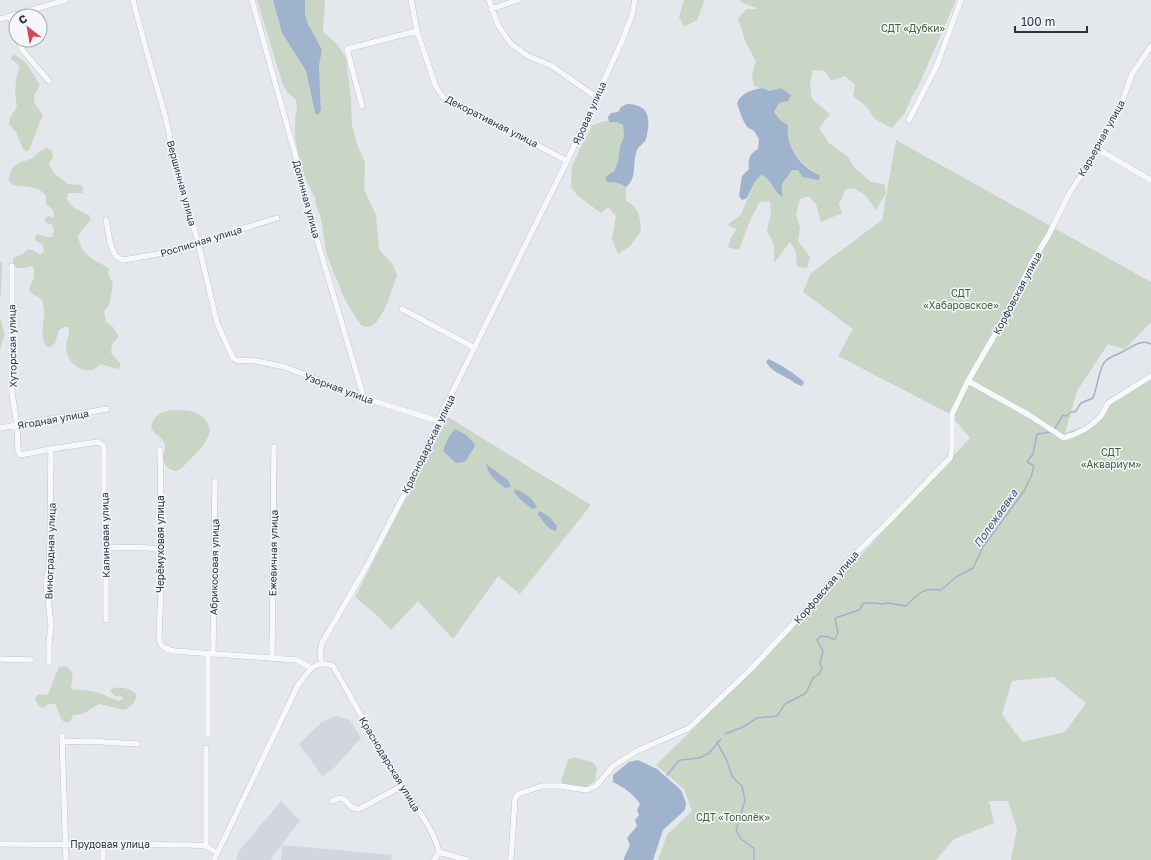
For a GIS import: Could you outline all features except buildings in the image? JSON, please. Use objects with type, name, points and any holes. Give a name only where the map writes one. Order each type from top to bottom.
[{"type":"street","points":[[33,8],[54,1],[66,0]]},
{"type":"street","name":"Вершинная улица","points":[[133,0],[166,119],[174,162],[198,242],[217,323],[233,358],[238,361]]},
{"type":"street","name":"Долинная улица","points":[[252,0],[297,161],[309,213],[364,398]]},
{"type":"street","name":"Декоративная улица","points":[[411,0],[417,31],[436,87],[443,97],[452,103],[490,120],[567,161]]},
{"type":"street","points":[[489,0],[498,25],[511,44],[528,56],[558,69],[596,97]]},
{"type":"street","points":[[491,9],[518,0]]},
{"type":"street","name":"Яровая улица","points":[[536,224],[567,161],[622,41],[632,15],[635,0]]},
{"type":"street","points":[[909,120],[937,65],[961,0]]},
{"type":"street","points":[[362,106],[347,49],[417,31]]},
{"type":"street","name":"Карьерная улица","points":[[1062,208],[1122,102],[1132,74],[1151,46]]},
{"type":"street","points":[[22,48],[49,81]]},
{"type":"street","points":[[1096,148],[1151,180]]},
{"type":"street","name":"Корфовская улица","points":[[510,860],[515,799],[518,794],[542,786],[560,786],[587,790],[596,786],[613,766],[637,751],[689,728],[750,670],[820,595],[845,564],[950,458],[952,448],[952,414],[968,381],[1009,310],[1031,264],[1048,236],[1062,208]]},
{"type":"street","name":"Росписная улица","points":[[106,220],[113,252],[119,259],[123,260],[161,254],[277,218]]},
{"type":"street","name":"Краснодарская улица","points":[[438,852],[437,844],[431,831],[402,786],[333,666],[326,663],[322,664],[320,654],[322,643],[368,564],[404,495],[438,421],[536,224]]},
{"type":"street","name":"Хуторская улица","points":[[12,266],[12,394],[17,425],[18,450],[19,454],[51,449]]},
{"type":"street","points":[[402,309],[475,348]]},
{"type":"street","name":"Узорная улица","points":[[238,361],[251,360],[285,368],[364,398],[438,421]]},
{"type":"street","points":[[968,381],[1029,415],[1064,438],[1075,435],[1086,429],[1101,416],[1108,403],[1151,376]]},
{"type":"street","name":"Ягодная улица","points":[[0,428],[107,409]]},
{"type":"street","name":"Калиновая улица","points":[[51,449],[98,442],[103,445],[104,541],[106,547],[106,620]]},
{"type":"street","name":"Ежевичная улица","points":[[272,658],[274,447]]},
{"type":"street","name":"Виноградная улица","points":[[49,662],[51,625],[46,583],[49,568],[51,449]]},
{"type":"street","name":"Черёмуховая улица","points":[[160,450],[162,550],[160,644],[166,650],[211,653]]},
{"type":"street","name":"Абрикосовая улица","points":[[208,735],[215,481]]},
{"type":"street","points":[[106,547],[149,548],[162,550]]},
{"type":"street","points":[[211,653],[297,660],[311,668]]},
{"type":"street","points":[[0,659],[31,660]]},
{"type":"street","points":[[214,860],[298,685],[311,668],[317,664],[322,664]]},
{"type":"street","points":[[66,860],[62,739],[138,744]]},
{"type":"street","points":[[206,748],[206,846]]},
{"type":"street","points":[[332,801],[341,798],[345,800],[352,808],[359,809],[402,786]]},
{"type":"street","name":"Прудовая улица","points":[[0,844],[171,844],[206,846],[217,853]]},
{"type":"street","points":[[103,844],[103,860]]},
{"type":"street","points":[[434,860],[438,852],[467,860]]},
{"type":"shaded area","points":[[336,716],[350,720],[361,738],[334,768],[322,776],[299,744],[322,722]]},
{"type":"shaded area","points":[[281,801],[300,821],[270,860],[236,860],[238,852]]},
{"type":"shaded area","points":[[282,845],[392,855],[391,860],[281,860]]},
{"type":"green space","points":[[257,0],[273,0],[282,33],[306,71],[315,113],[318,114],[321,110],[319,66],[322,51],[307,22],[305,14],[305,0],[325,0],[323,32],[337,44],[346,58],[351,100],[352,125],[357,144],[365,163],[364,189],[376,215],[379,249],[393,265],[397,275],[389,300],[379,318],[373,325],[367,327],[360,324],[345,300],[326,253],[321,218],[316,206],[315,198],[307,182],[300,161],[295,138],[295,119],[297,108],[296,100],[287,92],[282,82]]},
{"type":"green space","points":[[684,0],[705,0],[697,20],[684,27],[679,17]]},
{"type":"green space","name":"СДТ «Дубки»","points":[[739,0],[956,0],[905,113],[892,128],[875,119],[866,106],[853,96],[855,85],[845,76],[831,81],[825,71],[813,70],[810,83],[812,99],[830,114],[819,128],[830,144],[847,156],[855,168],[871,182],[884,184],[886,193],[876,210],[866,196],[854,188],[845,190],[839,204],[842,213],[821,222],[816,204],[809,196],[800,199],[796,214],[800,228],[798,241],[810,257],[807,268],[797,267],[796,252],[790,242],[774,263],[774,245],[767,230],[771,213],[770,201],[760,202],[751,218],[739,250],[728,247],[731,237],[737,229],[727,225],[741,215],[754,183],[761,175],[768,179],[781,196],[782,184],[792,169],[820,175],[807,167],[796,155],[789,141],[788,125],[781,121],[774,112],[779,103],[788,101],[781,88],[770,91],[754,86],[752,74],[756,61],[746,43],[738,19],[746,9],[759,9]]},
{"type":"green space","points":[[15,55],[26,63],[39,83],[34,100],[43,115],[29,150],[26,151],[23,149],[16,132],[9,124],[10,118],[17,106],[16,86],[20,66],[11,59],[12,56]]},
{"type":"green space","points":[[604,121],[616,122],[623,125],[624,137],[620,146],[618,162],[614,171],[612,182],[626,187],[626,201],[631,203],[637,210],[641,231],[630,246],[618,254],[612,239],[616,216],[608,207],[601,213],[578,196],[571,187],[572,166],[583,142],[593,125]]},
{"type":"green space","name":"СДТ «Хабаровское»","points":[[896,140],[1151,282],[1151,322],[1125,349],[1108,344],[1077,391],[1065,433],[1089,425],[1111,399],[1151,373],[1151,860],[1011,860],[1017,829],[1008,801],[989,801],[994,823],[954,839],[936,860],[658,860],[667,835],[692,811],[684,789],[656,765],[776,645],[970,438],[950,414],[838,356],[853,329],[803,292],[811,273],[882,220]],"holes":[[[1054,677],[1086,703],[1065,732],[1022,742],[1002,714],[1012,681]]]},
{"type":"green space","points":[[47,148],[52,150],[53,157],[49,165],[55,174],[68,184],[81,185],[83,189],[82,193],[68,193],[67,200],[74,208],[89,215],[91,219],[78,236],[82,248],[88,256],[109,269],[108,274],[113,284],[110,302],[104,311],[106,322],[113,327],[118,336],[112,344],[111,353],[120,363],[120,368],[118,369],[100,364],[93,370],[82,370],[74,365],[67,353],[66,346],[69,332],[68,327],[64,327],[59,330],[55,343],[51,347],[47,347],[44,343],[42,334],[44,307],[42,300],[30,292],[29,289],[34,278],[34,268],[31,266],[17,268],[13,264],[14,258],[28,249],[35,251],[40,255],[44,251],[43,245],[35,240],[35,236],[38,234],[46,237],[52,237],[54,231],[52,225],[45,222],[45,218],[48,216],[53,218],[54,216],[53,210],[46,204],[46,196],[37,189],[13,184],[8,179],[13,167],[33,158],[39,152]]},
{"type":"green space","points":[[0,261],[2,263],[0,297]]},
{"type":"green space","points":[[0,318],[5,335],[0,351]]},
{"type":"green space","points":[[172,410],[183,410],[198,414],[208,423],[210,430],[209,435],[202,447],[182,468],[176,471],[169,469],[164,463],[163,459],[165,445],[151,427],[158,415]]},
{"type":"green space","points":[[448,417],[591,505],[520,594],[498,576],[453,639],[418,601],[391,630],[379,617],[355,597]]},
{"type":"green space","points":[[59,667],[67,667],[70,669],[72,676],[71,687],[73,690],[95,692],[120,701],[124,697],[115,696],[110,691],[113,688],[123,688],[129,689],[135,693],[137,695],[136,698],[129,708],[124,710],[99,704],[83,714],[73,715],[70,722],[64,722],[60,717],[55,704],[49,704],[43,708],[38,705],[35,699],[37,695],[48,694]]},
{"type":"green space","points":[[574,757],[594,763],[597,768],[595,781],[586,787],[564,784],[561,781],[568,760]]},
{"type":"water","points":[[273,0],[305,0],[305,14],[307,22],[322,50],[319,66],[321,110],[318,115],[315,113],[306,71],[282,33]]},
{"type":"water","points":[[762,88],[770,91],[781,88],[791,95],[788,101],[779,103],[774,112],[781,121],[788,125],[789,141],[801,162],[813,172],[820,175],[819,180],[802,177],[798,170],[792,170],[782,184],[782,197],[778,194],[768,179],[761,175],[754,183],[747,198],[742,200],[739,196],[742,176],[749,169],[750,157],[758,149],[759,139],[754,131],[747,127],[737,103],[747,92]]},
{"type":"water","points":[[627,104],[642,107],[645,110],[648,118],[648,129],[646,140],[638,149],[636,155],[632,179],[626,187],[617,183],[607,182],[605,177],[614,171],[618,162],[620,146],[624,137],[623,125],[616,122],[609,122],[608,117],[611,113],[618,112],[621,107]]},
{"type":"water","points":[[768,359],[792,372],[801,379],[804,382],[802,386],[773,370],[766,362]]},
{"type":"water","points":[[455,429],[466,435],[475,444],[468,458],[464,462],[456,463],[443,451],[448,438]]},
{"type":"water","points":[[486,464],[508,480],[511,487],[505,488],[496,480],[489,472]]},
{"type":"water","points":[[515,489],[534,501],[537,508],[532,509],[520,499],[514,492]]},
{"type":"water","points":[[539,511],[547,515],[553,521],[557,526],[556,531],[548,527],[538,515]]},
{"type":"water","points":[[638,760],[657,769],[681,790],[686,803],[685,810],[663,830],[653,860],[624,860],[630,845],[627,838],[637,826],[635,820],[639,815],[637,810],[640,804],[628,791],[613,782],[613,775],[629,762]]},
{"type":"waterway","name":"Полежаевка","points":[[1055,428],[1063,415],[1066,416],[1071,412],[1075,412],[1081,403],[1093,398],[1102,366],[1107,359],[1139,343],[1147,342],[1151,344]]},
{"type":"waterway","name":"Полежаевка","points":[[725,734],[743,727],[757,718],[777,716],[785,704],[806,693],[813,678],[819,674],[822,669],[820,663],[823,651],[817,640],[821,636],[829,637],[834,640],[838,633],[835,618],[859,610],[864,603],[888,603],[906,606],[921,592],[941,590],[956,577],[973,568],[983,547],[1024,491],[1031,477],[1034,466],[1027,462],[1033,454],[1037,434],[1051,432]]},
{"type":"waterway","name":"Полежаевка","points":[[667,775],[680,760],[699,758],[709,753],[721,739]]},
{"type":"waterway","name":"Полежаевка","points":[[717,742],[726,758],[733,777],[742,786],[745,800],[736,830],[741,839],[754,848],[754,860]]},
{"type":"park label","name":"СДТ «Аквариум»","points":[[1111,458]]},
{"type":"park label","name":"СДТ «Тополёк»","points":[[733,817]]}]
